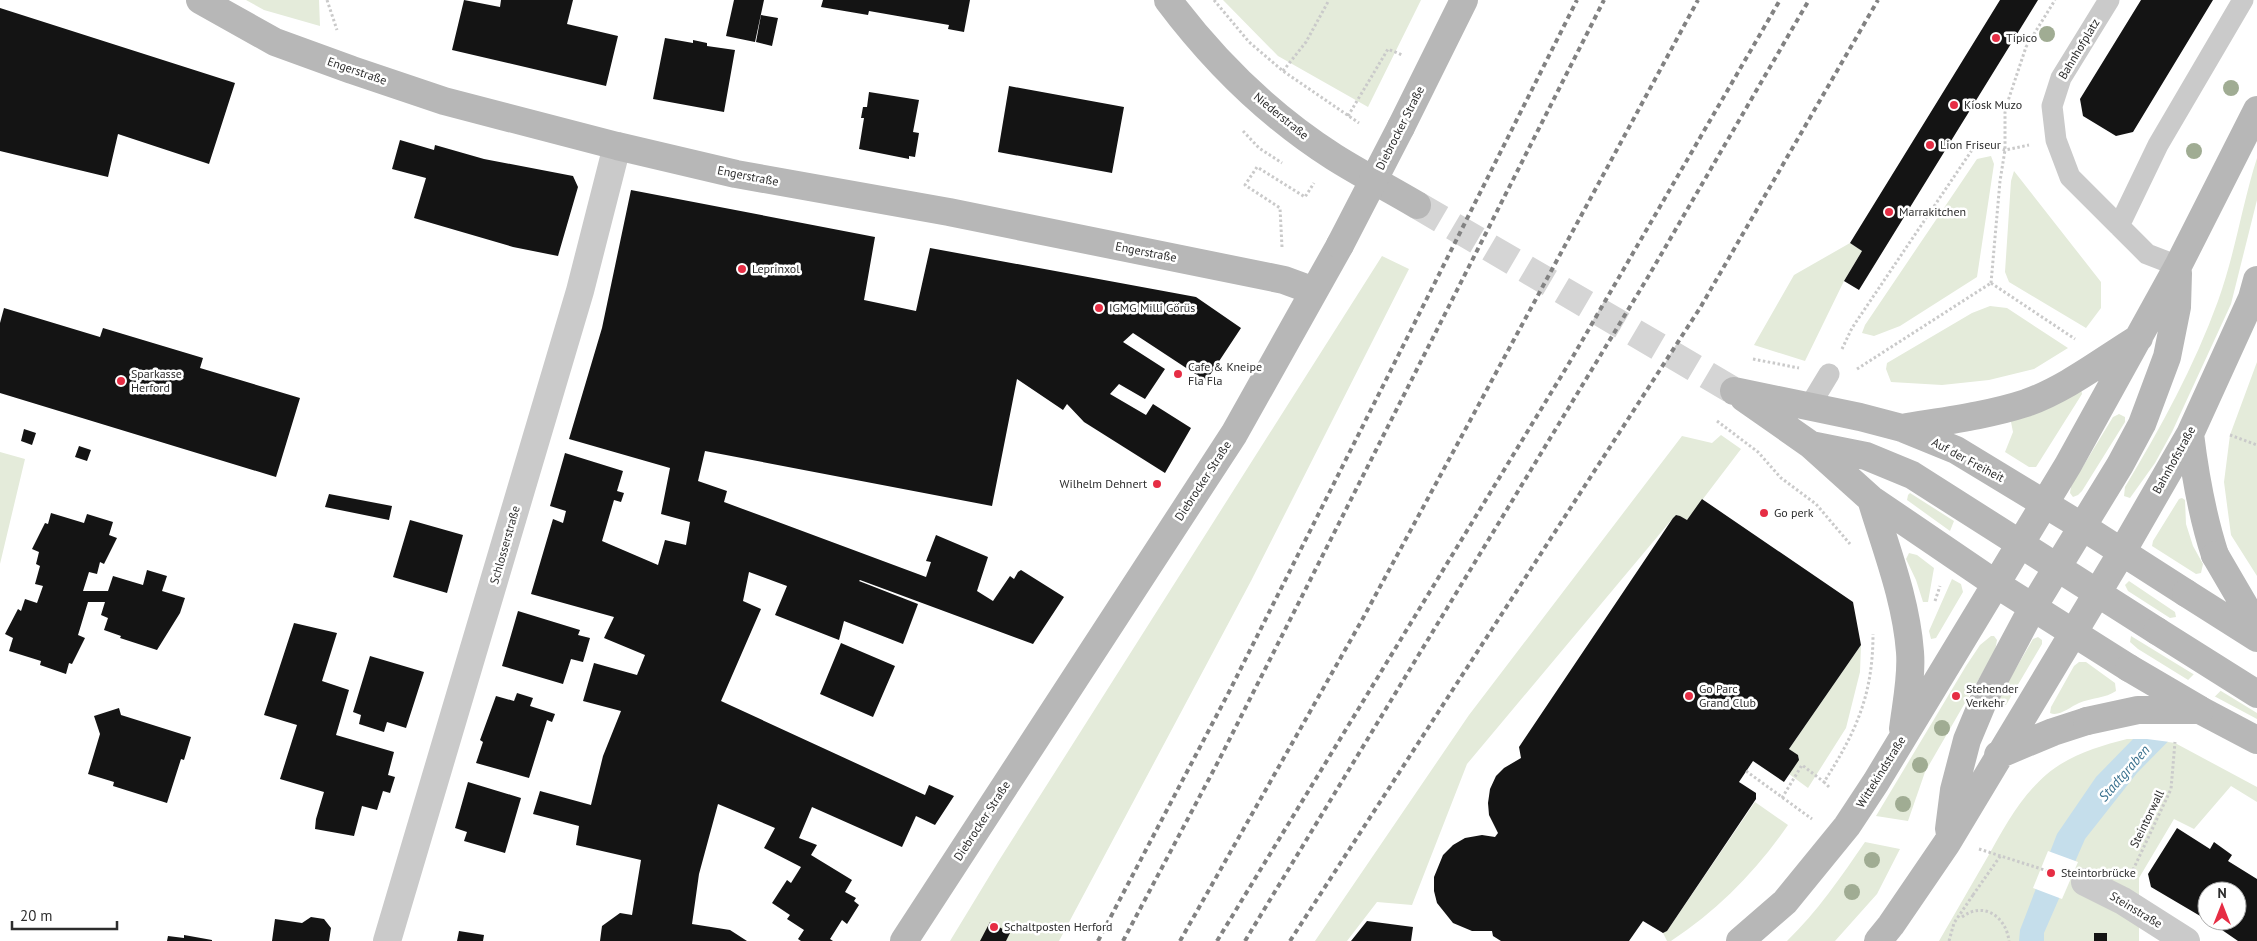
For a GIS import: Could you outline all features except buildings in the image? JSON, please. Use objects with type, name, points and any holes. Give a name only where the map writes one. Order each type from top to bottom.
[{"type":"street","name":"Engerstraße","points":[[200,0],[275,42],[444,101],[617,146],[736,174],[949,212],[1284,280],[1314,291]]},
{"type":"street","name":"Niederstraße","points":[[1168,0],[1189,28],[1221,62],[1254,95],[1297,131],[1334,156],[1417,205]]},
{"type":"street","name":"Diebrocker Straße","points":[[904,941],[1234,434],[1340,245],[1464,0]]},
{"type":"street","points":[[1996,584],[2045,504],[2140,337],[2257,110]]},
{"type":"street","name":"Schlosserstraße","points":[[387,941],[580,291],[617,146]]},
{"type":"street","points":[[1947,843],[1954,790],[1967,740],[1985,697],[2033,607],[2083,527],[2142,424],[2167,357],[2178,306],[2178,266]]},
{"type":"street","name":"Bahnhofstraße","points":[[2073,632],[2190,434],[2252,298],[2257,280]]},
{"type":"street","points":[[1902,428],[1963,418],[2027,403],[2052,391],[2140,337]]},
{"type":"street","name":"Auf der Freiheit","points":[[2254,738],[2200,710],[2129,668],[1996,584],[1871,499],[1812,445],[1734,391],[1860,417],[1902,428],[1956,450],[2083,527],[2257,638]]},
{"type":"street","points":[[2190,434],[2198,490],[2206,527],[2216,555],[2257,627]]},
{"type":"street","name":"Auf der Freiheit","points":[[1812,445],[1866,456],[1912,475],[1969,510],[2020,546],[2257,694]]},
{"type":"street","points":[[1871,499],[1900,592],[1909,646],[1909,684],[1901,740]]},
{"type":"street","name":"Wittekindstraße","points":[[1740,941],[1785,902],[1847,826],[1996,584]]},
{"type":"street","points":[[1878,941],[1947,843],[2073,632]]},
{"type":"street","points":[[1998,755],[2053,732],[2087,721],[2138,710],[2200,710]]},
{"type":"street","name":"Steinstraße","points":[[2085,882],[2123,900],[2186,941]]},
{"type":"lane","name":"Bahnhofplatz","points":[[2109,0],[2061,78],[2052,106],[2056,140],[2070,177],[2147,254],[2178,266]]},
{"type":"lane","points":[[2119,226],[2158,145],[2243,0]]},
{"type":"lane","points":[[1809,407],[1829,374]]},
{"type":"path","points":[[1214,0],[1249,42],[1283,71],[1359,123]]},
{"type":"path","points":[[1283,71],[1306,42],[1329,0]]},
{"type":"path","points":[[1991,283],[2000,181],[2005,150],[2005,110],[2017,69],[2026,47],[2055,0]]},
{"type":"path","points":[[1348,116],[1388,49]]},
{"type":"path","points":[[1829,374],[1852,328],[1972,150],[1989,145],[2005,150]]},
{"type":"path","points":[[1284,280],[1280,208],[1245,186],[1256,167],[1305,197],[1314,183]]},
{"type":"path","points":[[1991,283],[2075,339]]},
{"type":"path","points":[[1753,359],[1829,374],[1856,370],[1991,283]]},
{"type":"path","points":[[1717,421],[1758,452],[1781,478],[1816,504],[1851,545]]},
{"type":"path","points":[[2230,435],[2257,445]]},
{"type":"path","points":[[1824,782],[1853,733],[1865,702],[1873,657],[1874,629]]},
{"type":"path","name":"Steintorwall","points":[[2123,900],[2133,869],[2171,789],[2175,743]]},
{"type":"path","points":[[1782,798],[1802,765],[1829,787]]},
{"type":"path","points":[[1746,771],[1811,818],[1847,826]]},
{"type":"path","points":[[1949,941],[1954,923],[2001,855]]},
{"type":"path","points":[[2018,861],[2085,882]]},
{"type":"path","points":[[1962,917],[1969,912],[1988,911],[2003,923],[2008,931],[2008,941]]},
{"type":"green space","points":[[246,0],[319,0],[320,26],[264,10]]},
{"type":"green space","points":[[1223,0],[1421,0],[1368,107],[1278,56]]},
{"type":"green space","points":[[1991,156],[1994,164],[1977,277],[1900,326],[1874,336],[1862,333],[1865,325],[1977,159]]},
{"type":"green space","points":[[2257,158],[2257,200],[2231,304],[2172,432],[2155,463],[2130,498],[2124,496],[2125,487],[2176,396],[2209,325],[2229,265]]},
{"type":"green space","points":[[2014,171],[2101,282],[2101,308],[2086,328],[2009,282],[2005,272],[2011,181]]},
{"type":"green space","points":[[1850,243],[1862,251],[1844,281],[1805,361],[1754,345],[1794,275]]},
{"type":"green space","points":[[1382,256],[1409,269],[1251,581],[1059,941],[950,941],[998,862]]},
{"type":"green space","points":[[1990,306],[2007,308],[2068,348],[2034,369],[1989,380],[1942,385],[1891,382],[1886,369],[1887,363],[1972,313]]},
{"type":"green space","points":[[2257,362],[2257,576],[2231,535],[2224,482],[2230,435]]},
{"type":"green space","points":[[2081,389],[2082,394],[2036,467],[2029,467],[2005,452],[2013,432],[2010,417]]},
{"type":"green space","points":[[2119,414],[2125,417],[2125,422],[2082,491],[2073,497],[2070,493],[2071,486],[2113,417]]},
{"type":"green space","points":[[1721,435],[1741,449],[1687,520],[1676,515],[1673,518],[1467,764],[1412,905],[1377,902],[1347,941],[1315,941],[1469,715],[1682,436],[1712,443]]},
{"type":"green space","points":[[0,452],[25,459],[0,564]]},
{"type":"green space","points":[[1910,493],[1954,521],[1950,531],[1907,500]]},
{"type":"green space","points":[[2179,499],[2185,500],[2186,524],[2193,546],[2203,564],[2201,573],[2196,574],[2152,546],[2153,541]]},
{"type":"green space","points":[[1909,553],[1917,555],[1934,568],[1928,602],[1923,602],[1916,580],[1906,559]]},
{"type":"green space","points":[[1952,579],[1961,584],[1963,592],[1936,638],[1931,639],[1929,631]]},
{"type":"green space","points":[[2129,581],[2175,612],[2176,617],[2170,618],[2128,591],[2125,585]]},
{"type":"green space","points":[[1991,636],[1994,636],[1997,640],[1995,651],[1925,772],[1908,821],[1876,816],[1966,666],[1980,645]]},
{"type":"green space","points":[[2131,636],[2257,713],[2257,719],[2214,696],[2138,649],[2130,642]]},
{"type":"green space","points":[[2038,637],[2042,640],[2042,644],[2006,705],[1999,706],[1998,699],[2033,639]]},
{"type":"green space","points":[[1861,645],[1860,672],[1846,728],[1808,788],[1789,774],[1799,757],[1789,749]]},
{"type":"green space","points":[[2079,662],[2086,662],[2115,683],[2116,691],[2079,703],[2061,713],[2050,713],[2051,707],[2074,666]]},
{"type":"green space","points":[[2127,739],[2147,739],[2175,743],[2257,787],[2257,802],[2231,786],[2194,829],[2174,819],[2139,878],[2139,941],[1939,941],[2006,824],[2037,783],[2055,768],[2074,757],[2095,748]]},
{"type":"green space","points":[[1755,802],[1788,825],[1763,858],[1735,889],[1688,929],[1671,941],[1667,941],[1663,933],[1667,931]]},
{"type":"green space","points":[[1865,842],[1900,849],[1877,894],[1835,941],[1787,941],[1819,906]]},
{"type":"water","name":"Stadtgraben","points":[[2257,612],[2257,651],[2137,773],[2085,839],[2044,933],[2044,941],[2019,941],[2020,930],[2057,834],[2096,777]]},
{"type":"pier","points":[[2257,610],[2257,654],[2170,742],[2130,739]]},
{"type":"pier","points":[[2048,851],[2078,862],[2062,899],[2033,888]]},
{"type":"tunnel","points":[[1417,205],[1734,391]]},
{"type":"railway","points":[[1098,941],[1230,690],[1577,0]]},
{"type":"railway","points":[[1123,941],[1219,760],[1604,0]]},
{"type":"railway","points":[[1180,941],[1362,620],[1698,0]]},
{"type":"railway","points":[[1217,941],[1568,365],[1780,0]]},
{"type":"railway","points":[[1245,941],[1648,277],[1809,0]]},
{"type":"railway","points":[[1290,941],[1700,308],[1878,0]]},
{"type":"place","name":"Tipico","points":[[1996,38]]},
{"type":"place","name":"Kiosk Muzo","points":[[1954,105]]},
{"type":"place","name":"Lion Friseur","points":[[1930,145]]},
{"type":"place","name":"Marrakitchen","points":[[1889,212]]},
{"type":"place","name":"Leprinxol","points":[[742,269]]},
{"type":"place","name":"IGMG Milli Görüs","points":[[1099,308]]},
{"type":"place","name":"Cafe & Kneipe Fla Fla","points":[[1178,374]]},
{"type":"place","name":"Sparkasse Herford","points":[[121,381]]},
{"type":"place","name":"Wilhelm Dehnert","points":[[1157,484]]},
{"type":"place","name":"Go perk","points":[[1764,513]]},
{"type":"place","name":"Go Parc Grand Club","points":[[1689,696]]},
{"type":"place","name":"Stehender Verkehr","points":[[1956,696]]},
{"type":"place","name":"Steintorbrücke","points":[[2051,873]]},
{"type":"place","name":"Schaltposten Herford","points":[[994,927]]}]
